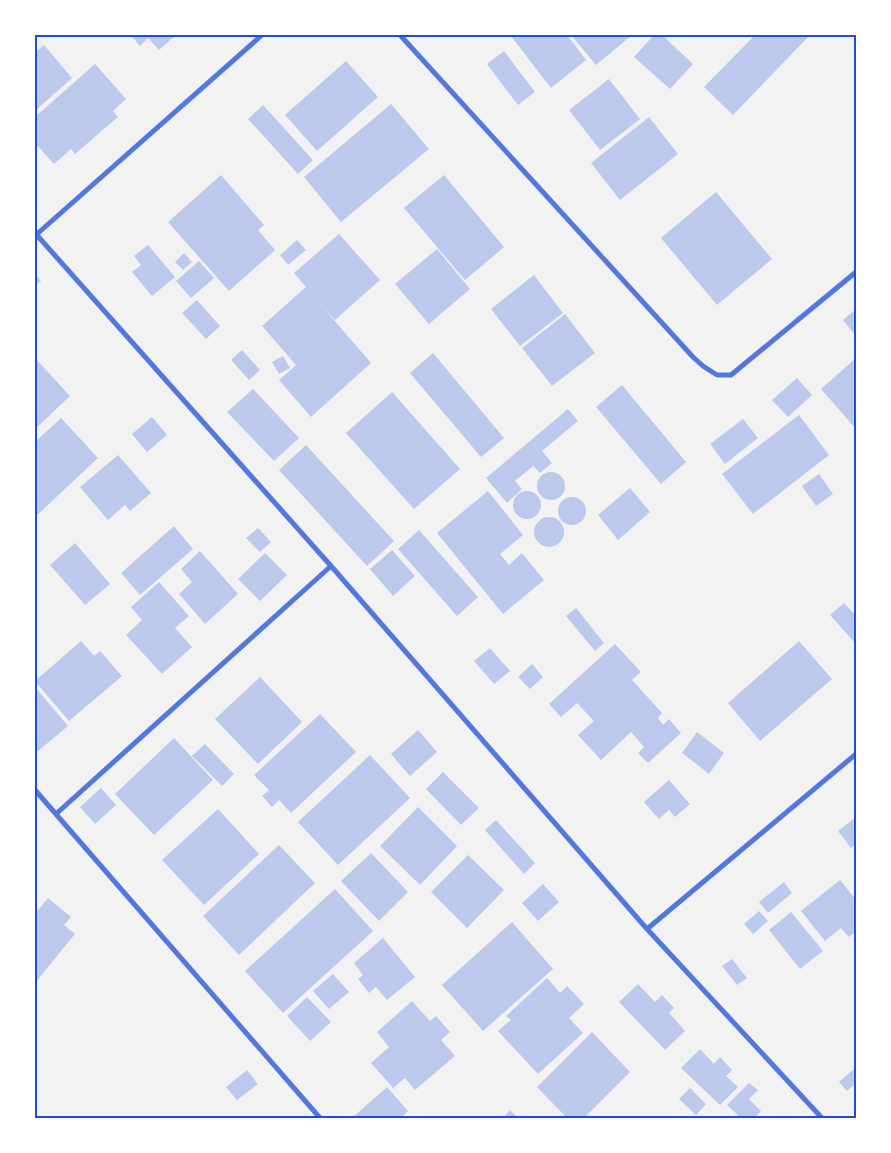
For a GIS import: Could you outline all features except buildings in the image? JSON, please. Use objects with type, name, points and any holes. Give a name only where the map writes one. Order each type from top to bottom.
[{"type":"street","points":[[262,35],[36,234],[331,566],[647,929],[822,1118]]},
{"type":"street","points":[[400,35],[693,357],[702,366],[716,375],[731,375],[856,272]]},
{"type":"street","points":[[56,814],[331,566]]},
{"type":"street","points":[[647,929],[856,754]]},
{"type":"street","points":[[35,790],[320,1118]]}]
